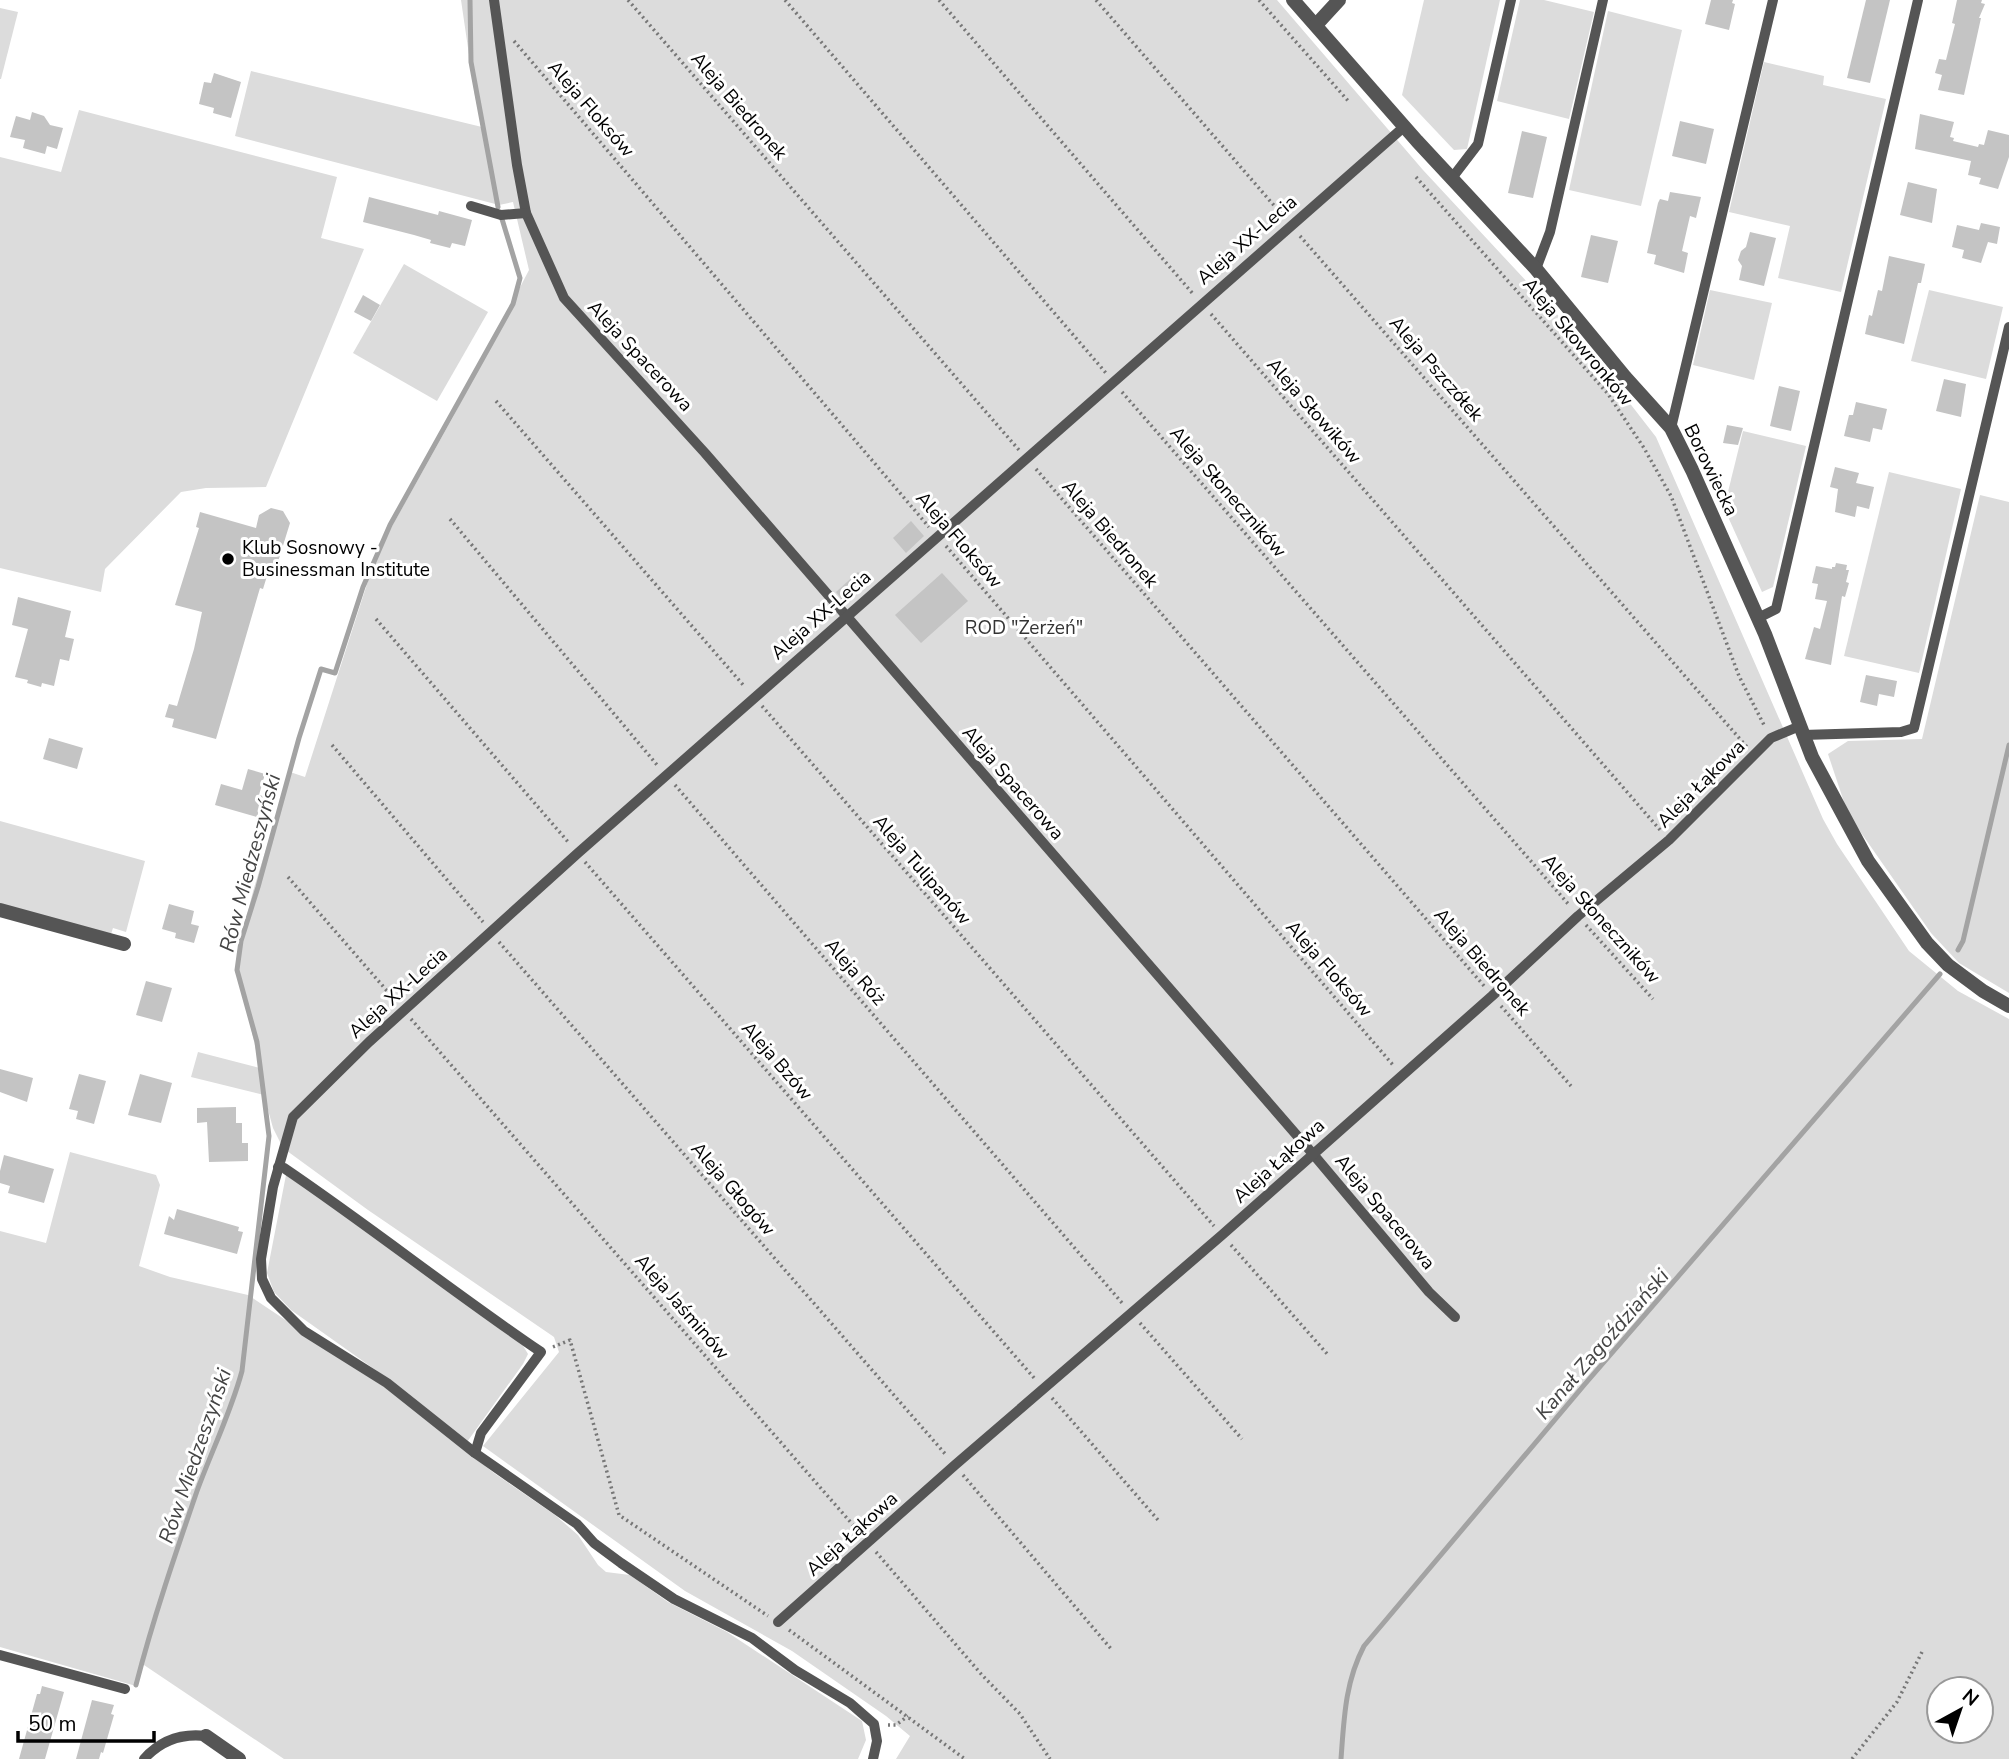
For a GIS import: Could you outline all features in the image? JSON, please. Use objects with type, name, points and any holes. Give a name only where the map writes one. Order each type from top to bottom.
[{"type":"street","name":"Borowiecka","points":[[1293,0],[1536,269],[1671,428],[1758,618],[1812,757],[1868,861],[1927,943],[1966,978],[2009,1006]]},
{"type":"street","points":[[1315,25],[1339,0]]},
{"type":"street","points":[[0,910],[124,944]]},
{"type":"street","points":[[206,1736],[239,1759]]},
{"type":"lane","name":"Aleja Spacerowa","points":[[494,0],[526,213],[549,270],[564,298],[705,453],[1313,1154],[1429,1292],[1455,1317]]},
{"type":"lane","points":[[1452,178],[1478,144],[1511,0]]},
{"type":"lane","points":[[1536,269],[1550,232],[1603,0]]},
{"type":"lane","points":[[1671,428],[1773,0]]},
{"type":"lane","points":[[1758,618],[1776,609],[1918,0]]},
{"type":"lane","name":"Aleja XX-Lecia","points":[[877,1741],[874,1724],[850,1703],[795,1670],[752,1638],[674,1599],[610,1555],[562,1513],[475,1453],[387,1383],[304,1331],[271,1298],[262,1279],[261,1259],[278,1167],[293,1117],[369,1042],[578,853],[1405,126]]},
{"type":"lane","points":[[471,205],[501,215],[526,213]]},
{"type":"lane","points":[[1802,731],[1901,732],[1914,728],[2009,327]]},
{"type":"lane","name":"Aleja Łąkowa","points":[[778,1622],[1222,1235],[1492,996],[1578,916],[1670,840],[1771,738],[1802,731]]},
{"type":"lane","points":[[278,1167],[284,1168],[348,1212],[477,1309],[541,1352],[481,1433],[475,1453]]},
{"type":"lane","points":[[0,1655],[125,1689]]},
{"type":"lane","points":[[144,1759],[163,1741],[189,1734],[206,1736]]},
{"type":"lane","points":[[873,1759],[877,1741]]},
{"type":"path","name":"Aleja Biedronek","points":[[628,0],[1571,1086]]},
{"type":"path","name":"Aleja Słoneczników","points":[[785,0],[1113,382],[1653,999]]},
{"type":"path","name":"Aleja Słowików","points":[[939,0],[1670,840]]},
{"type":"path","name":"Aleja Pszczółek","points":[[1096,0],[1755,756]]},
{"type":"path","points":[[1259,0],[1350,103]]},
{"type":"path","name":"Aleja Floksów","points":[[497,21],[1401,1075]]},
{"type":"path","name":"Aleja Skowronków","points":[[1416,177],[1608,394],[1644,447],[1671,496],[1739,676],[1771,738]]},
{"type":"path","name":"Aleja Tulipanów","points":[[496,401],[1329,1356]]},
{"type":"path","name":"Aleja Róż","points":[[450,519],[666,775],[1242,1439]]},
{"type":"path","name":"Aleja Bzów","points":[[376,619],[1158,1520]]},
{"type":"path","name":"Aleja Głogów","points":[[332,746],[1112,1650]]},
{"type":"path","name":"Aleja Jaśminów","points":[[288,877],[982,1675],[1020,1714],[1050,1759]]},
{"type":"path","points":[[541,1352],[570,1340],[619,1516],[778,1622],[965,1759]]},
{"type":"path","points":[[1852,1759],[1897,1702],[1922,1652]]},
{"type":"path","points":[[877,1741],[886,1725],[896,1725],[909,1716]]},
{"type":"green space","name":"ROD \"Żerżeń\"","points":[[461,0],[1277,0],[1423,170],[1580,339],[1656,437],[1823,819],[1837,844],[1909,951],[1958,991],[2009,1019],[2009,1759],[896,1759],[910,1736],[886,1716],[792,1651],[685,1591],[483,1446],[559,1352],[554,1337],[368,1210],[283,1148],[273,1128],[264,1095],[191,1077],[198,1052],[260,1068],[236,961],[253,891],[290,772],[305,777],[377,553],[453,417],[529,270],[513,202],[499,205],[235,136],[251,71],[482,127]]},
{"type":"green space","points":[[1424,0],[1500,0],[1467,149],[1454,150],[1402,95]]},
{"type":"green space","points":[[1520,0],[1544,0],[1594,12],[1569,119],[1497,101]]},
{"type":"green space","points":[[0,8],[18,12],[1,79],[0,79]]},
{"type":"green space","points":[[1608,11],[1682,30],[1641,206],[1569,190]]},
{"type":"green space","points":[[1764,62],[1824,76],[1823,85],[1886,99],[1841,292],[1778,278],[1790,226],[1729,212]]},
{"type":"green space","points":[[79,110],[337,177],[321,238],[364,249],[266,487],[206,488],[181,492],[105,569],[101,592],[0,568],[0,157],[61,172]]},
{"type":"green space","points":[[404,264],[488,312],[437,401],[353,353]]},
{"type":"green space","points":[[1710,290],[1772,303],[1754,380],[1693,365]]},
{"type":"green space","points":[[1929,290],[2003,307],[1986,379],[1911,361]]},
{"type":"green space","points":[[1743,431],[1806,446],[1773,587],[1762,592],[1724,508]]},
{"type":"green space","points":[[1889,472],[1961,489],[1919,673],[1844,656]]},
{"type":"green space","points":[[1980,495],[2009,502],[2009,993],[1959,963],[1931,933],[1848,814],[1828,754],[1848,741],[1922,739]]},
{"type":"green space","points":[[0,821],[145,861],[126,932],[113,928],[111,934],[0,904]]},
{"type":"green space","points":[[70,1152],[156,1175],[160,1185],[139,1266],[170,1277],[248,1295],[377,1381],[494,1473],[555,1515],[578,1535],[598,1565],[606,1572],[630,1575],[668,1602],[727,1632],[862,1721],[866,1740],[858,1759],[284,1759],[141,1663],[136,1686],[0,1647],[0,1231],[46,1243]]},
{"type":"green space","points":[[286,1175],[362,1226],[522,1344],[528,1354],[523,1364],[467,1442],[384,1376],[291,1310],[274,1292],[267,1273]]},
{"type":"building","points":[[1711,0],[1733,0],[1732,3],[1735,4],[1729,30],[1705,24]]},
{"type":"building","points":[[1866,0],[1890,0],[1870,83],[1847,78]]},
{"type":"building","points":[[1957,0],[1982,0],[1981,3],[1985,4],[1979,18],[1964,95],[1938,90],[1942,75],[1935,73],[1939,59],[1946,60],[1955,24],[1952,23]]},
{"type":"building","points":[[214,73],[241,82],[231,118],[213,113],[214,108],[199,104],[204,82],[211,83]]},
{"type":"building","points":[[32,112],[44,116],[50,125],[63,128],[57,149],[47,146],[45,154],[23,148],[25,140],[10,137],[16,116],[30,120]]},
{"type":"building","points":[[1920,114],[1954,122],[1950,137],[1954,138],[1953,141],[1978,147],[1979,144],[1984,145],[1988,130],[2009,135],[2009,157],[1998,189],[1979,184],[1981,178],[1968,175],[1971,161],[1915,149]]},
{"type":"building","points":[[1680,121],[1714,129],[1706,164],[1672,156]]},
{"type":"building","points":[[1522,131],[1547,137],[1533,198],[1508,193]]},
{"type":"building","points":[[1908,182],[1937,189],[1932,223],[1900,215]]},
{"type":"building","points":[[1670,192],[1701,197],[1696,218],[1690,216],[1682,251],[1688,253],[1684,273],[1654,264],[1656,255],[1647,253],[1658,203],[1660,199],[1668,201]]},
{"type":"building","points":[[369,197],[438,215],[439,211],[472,220],[465,246],[452,243],[450,248],[430,243],[431,240],[363,222]]},
{"type":"building","points":[[1981,223],[2000,227],[1997,244],[1988,242],[1981,263],[1962,258],[1964,250],[1952,247],[1957,225],[1979,230]]},
{"type":"building","points":[[1750,232],[1776,238],[1764,286],[1739,280],[1742,266],[1738,260],[1741,251],[1746,247]]},
{"type":"building","points":[[1591,235],[1618,241],[1608,283],[1581,277]]},
{"type":"building","points":[[1889,256],[1925,264],[1904,344],[1865,334],[1878,290],[1882,291]]},
{"type":"building","points":[[363,295],[380,305],[371,321],[354,312]]},
{"type":"building","points":[[1944,379],[1966,384],[1961,417],[1936,411]]},
{"type":"building","points":[[1779,386],[1800,391],[1791,431],[1770,426]]},
{"type":"building","points":[[1856,402],[1887,409],[1882,430],[1873,428],[1870,442],[1844,436],[1849,415],[1853,415]]},
{"type":"building","points":[[1727,425],[1743,428],[1738,445],[1723,443]]},
{"type":"building","points":[[1835,467],[1859,473],[1856,483],[1874,487],[1869,509],[1857,506],[1855,517],[1835,512],[1838,489],[1830,487]]},
{"type":"building","points":[[271,508],[283,511],[290,523],[277,565],[271,563],[263,589],[260,588],[216,739],[172,727],[174,719],[165,717],[169,704],[177,706],[202,612],[175,605],[199,528],[196,527],[200,512],[256,528],[259,515]]},
{"type":"building","points":[[911,521],[924,536],[906,553],[893,538]]},
{"type":"building","points":[[1836,563],[1847,565],[1846,570],[1849,570],[1846,582],[1849,583],[1845,597],[1842,596],[1831,665],[1805,659],[1814,627],[1820,629],[1827,601],[1815,599],[1818,584],[1812,583],[1816,566],[1832,569]]},
{"type":"building","points":[[858,572],[869,583],[846,605],[836,592]]},
{"type":"building","points":[[942,573],[968,601],[921,643],[895,615]]},
{"type":"building","points":[[18,597],[71,611],[65,637],[74,639],[69,661],[60,659],[54,686],[42,683],[41,687],[15,677],[28,629],[12,625]]},
{"type":"building","points":[[1866,675],[1897,681],[1894,697],[1879,694],[1877,706],[1860,702]]},
{"type":"building","points":[[49,738],[83,748],[77,769],[43,759]]},
{"type":"building","points":[[248,769],[265,774],[257,817],[215,805],[221,784],[242,790]]},
{"type":"building","points":[[169,904],[194,911],[191,924],[199,926],[194,943],[175,938],[176,933],[162,929]]},
{"type":"building","points":[[146,981],[172,988],[162,1022],[136,1015]]},
{"type":"building","points":[[0,1069],[33,1078],[27,1102],[0,1092]]},
{"type":"building","points":[[79,1074],[106,1081],[94,1124],[76,1119],[78,1111],[69,1109]]},
{"type":"building","points":[[140,1074],[172,1083],[161,1123],[128,1115]]},
{"type":"building","points":[[236,1107],[236,1123],[242,1123],[242,1143],[248,1143],[248,1161],[209,1162],[207,1122],[197,1123],[197,1108]]},
{"type":"building","points":[[4,1155],[54,1169],[44,1203],[8,1193],[10,1186],[0,1183]]},
{"type":"building","points":[[177,1209],[239,1227],[238,1231],[243,1232],[237,1254],[164,1234],[169,1216],[174,1220]]},
{"type":"building","points":[[42,1686],[64,1692],[45,1759],[19,1759],[37,1694],[40,1694]]},
{"type":"building","points":[[92,1700],[114,1705],[111,1714],[114,1715],[99,1759],[76,1759]]},
{"type":"waterway","name":"Rów Miedzeszyński","points":[[470,0],[471,62],[498,207]]},
{"type":"waterway","name":"Rów Miedzeszyński","points":[[136,1685],[157,1611],[197,1491],[242,1371],[269,1136],[257,1042],[237,970],[241,941],[321,669],[335,673],[363,587],[390,525],[513,304],[520,278],[502,219]]},
{"type":"waterway","name":"Kanał Zagoździański","points":[[1958,950],[1963,941],[2009,745]]},
{"type":"waterway","name":"Kanał Zagoździański","points":[[1341,1759],[1349,1687],[1364,1646],[1585,1384],[1940,974]]},
{"type":"place","name":"Klub Sosnowy - Businessman Institute","points":[[228,559]]}]
